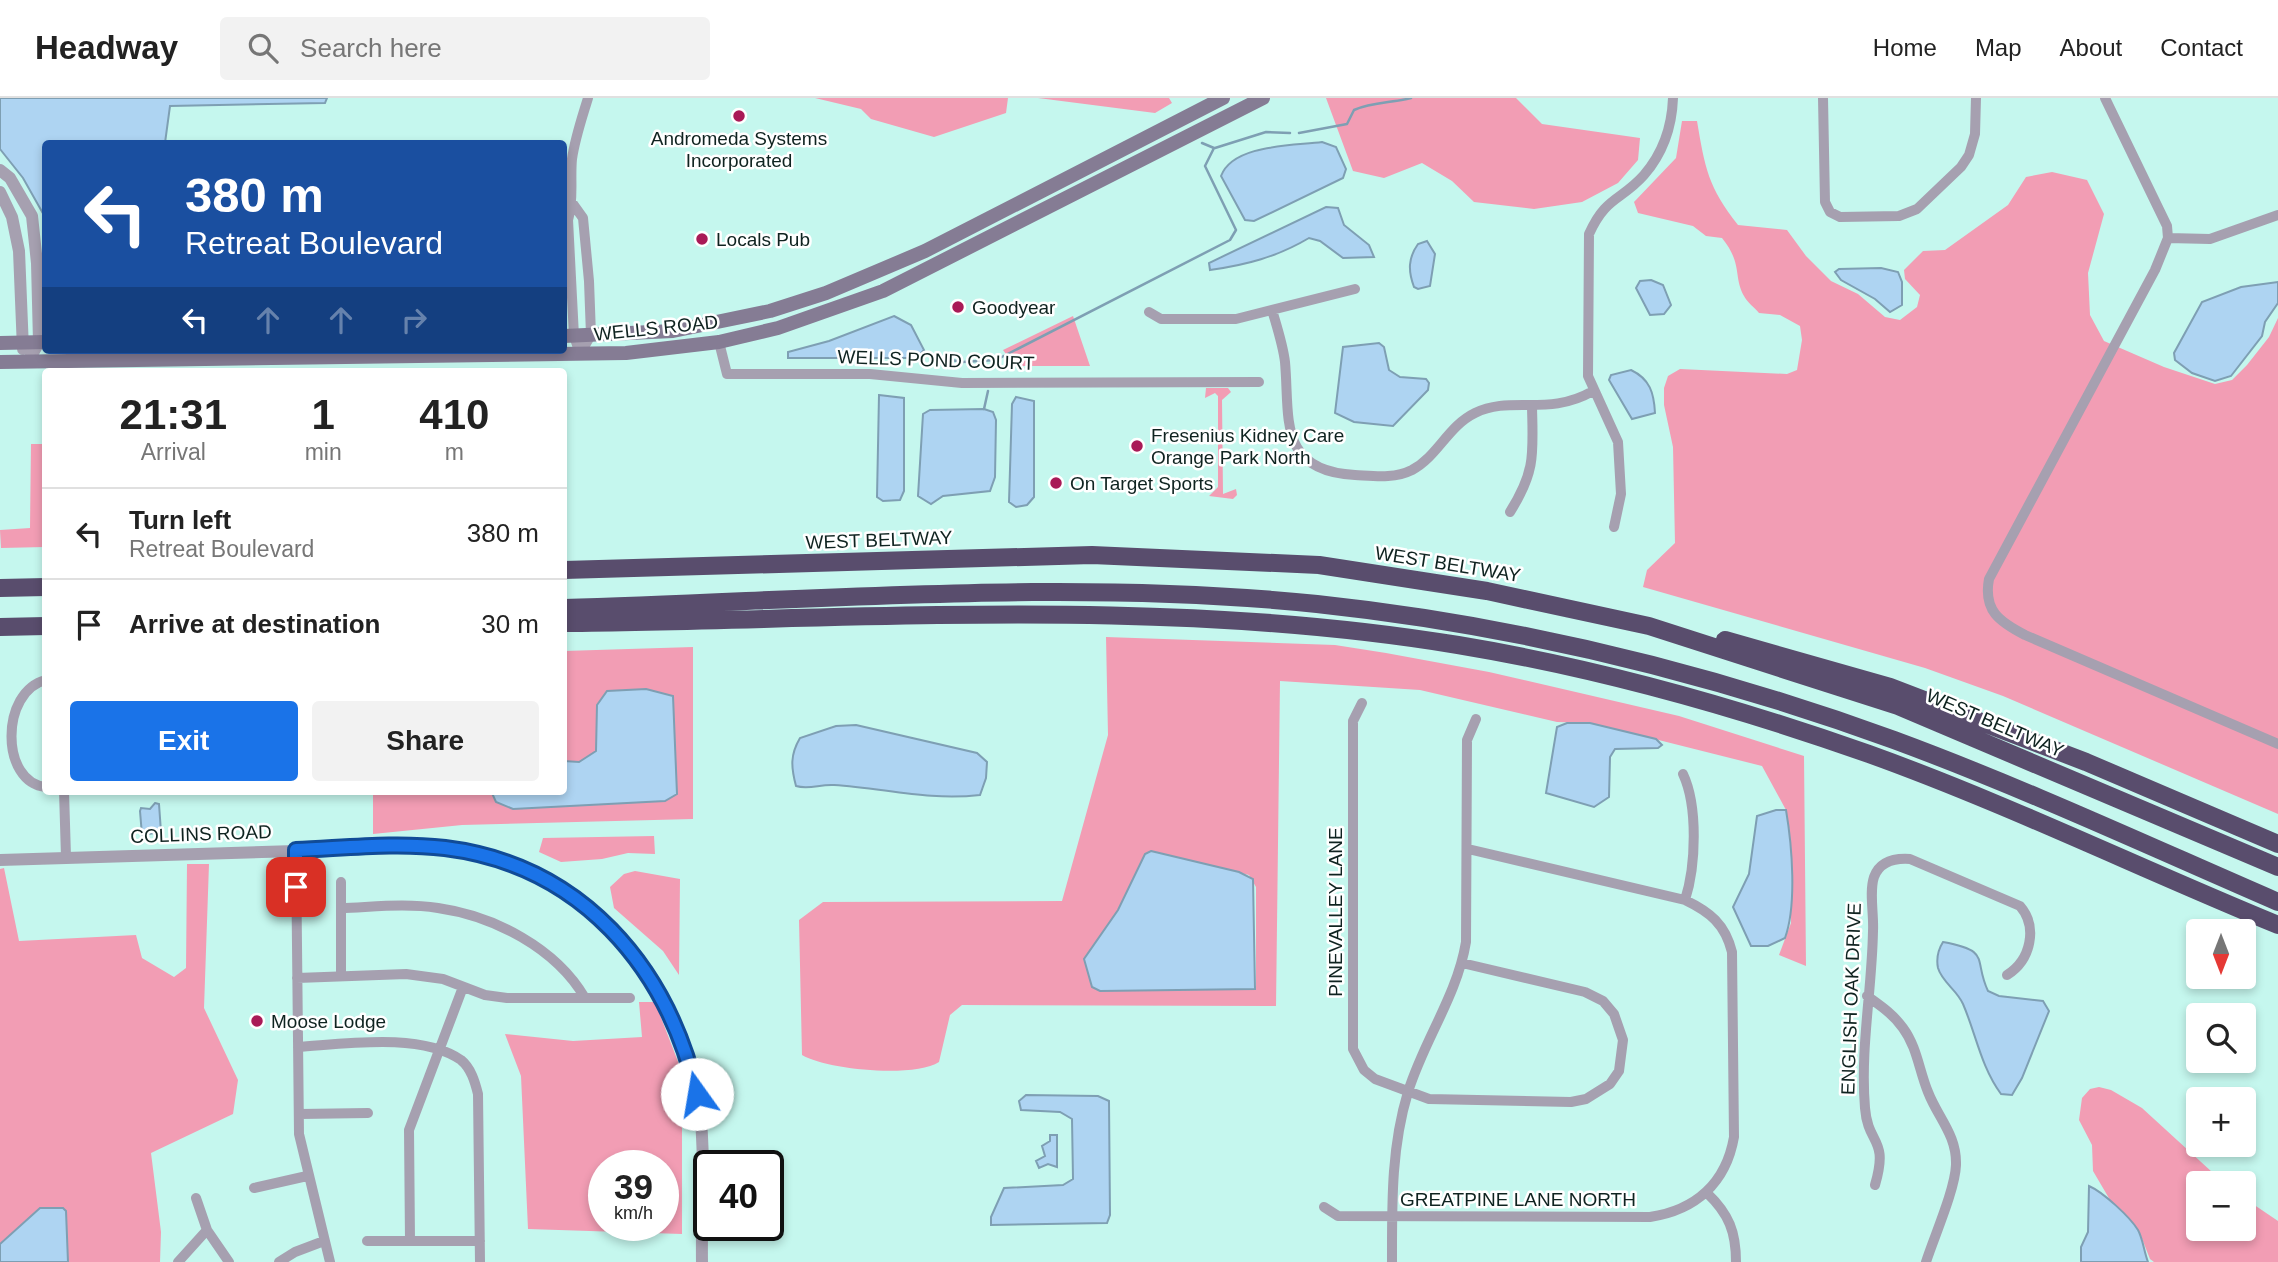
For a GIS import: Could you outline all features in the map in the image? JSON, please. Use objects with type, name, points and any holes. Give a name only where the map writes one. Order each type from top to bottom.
[{"type":"highway","name":"WEST BELTWAY","points":[[567,570],[1092,555],[1174,556],[1319,565],[1487,591],[1649,626],[1898,706],[2278,867]]},
{"type":"highway","points":[[0,589],[42,587]]},
{"type":"highway","points":[[567,608],[984,594],[1125,593],[1314,604],[1454,622],[1655,665],[1804,709],[1986,776],[2278,902]]},
{"type":"highway","points":[[567,624],[1104,613],[1314,626],[1460,646],[1663,691],[1830,741],[1976,796],[2278,925]]},
{"type":"highway","points":[[0,628],[42,626]]},
{"type":"highway","points":[[1649,626],[1749,645],[1890,687],[2087,762],[2278,844]]},
{"type":"highway","points":[[2178,884],[2278,935]]},
{"type":"main road","name":"WELLS ROAD","points":[[569,336],[673,331],[770,311],[826,293],[925,251],[1223,98]]},
{"type":"main road","name":"WELLS ROAD","points":[[0,362],[307,354],[626,353],[719,342],[845,306],[929,270],[1263,98]]},
{"type":"main road","points":[[1001,233],[1007,218],[1047,197],[1060,181]]},
{"type":"main road","points":[[0,343],[42,342]]},
{"type":"street","points":[[568,205],[583,218],[591,335],[580,354],[569,336],[573,277],[568,205],[572,160],[588,98]]},
{"type":"street","points":[[1614,527],[1621,494],[1618,442],[1588,376],[1588,234],[1598,214],[1615,196],[1643,176],[1659,152],[1672,120],[1673,98]]},
{"type":"street","points":[[1823,98],[1825,202],[1830,212],[1840,217],[1905,215],[1917,209],[1969,155],[1975,134],[1976,98]]},
{"type":"street","points":[[2105,98],[2163,214],[2168,238],[2155,270],[1989,579],[1987,592],[1990,607],[2000,622],[2017,631],[2278,744]]},
{"type":"street","points":[[0,170],[10,178],[32,216],[42,342],[28,362]]},
{"type":"street","points":[[0,192],[12,217],[19,251],[20,343],[28,362]]},
{"type":"street","points":[[2168,238],[2210,239],[2278,215]]},
{"type":"street","points":[[1149,312],[1161,319],[1225,320],[1355,289]]},
{"type":"street","points":[[1272,310],[1285,361],[1288,428],[1300,451],[1324,470],[1381,477],[1409,472],[1432,456],[1455,427],[1476,412],[1499,406],[1532,407],[1568,403],[1593,391]]},
{"type":"street","name":"WELLS POND COURT","points":[[719,342],[727,374],[870,374],[962,383],[1259,382]]},
{"type":"street","points":[[1510,512],[1526,486],[1532,464],[1532,407]]},
{"type":"street","points":[[42,681],[21,688],[5,711],[1,740],[4,755],[20,780],[42,787]]},
{"type":"street","name":"PINEVALLEY LANE","points":[[1362,703],[1353,721],[1353,1049],[1356,1060],[1369,1074],[1443,1101],[1571,1102],[1598,1093],[1610,1084],[1619,1070],[1622,1055],[1621,1027],[1603,1001],[1585,992],[1462,963]]},
{"type":"street","points":[[1392,1262],[1395,1141],[1409,1090],[1462,963],[1467,925],[1467,740],[1476,719]]},
{"type":"street","points":[[1683,774],[1691,791],[1692,868],[1685,900]]},
{"type":"street","points":[[64,795],[66,857]]},
{"type":"street","name":"COLLINS ROAD","points":[[0,860],[414,846],[468,852],[517,866],[548,880],[613,931],[635,956],[663,999],[690,1061],[701,1124],[702,1262]]},
{"type":"street","points":[[1468,849],[1549,865],[1685,900],[1705,910],[1728,935],[1732,952],[1734,1137],[1724,1172],[1707,1193],[1728,1216],[1734,1232],[1736,1262]]},
{"type":"street","points":[[296,850],[301,1150],[330,1262]]},
{"type":"street","name":"ENGLISH OAK DRIVE","points":[[1875,1185],[1882,1161],[1881,1149],[1865,1110],[1867,996],[1875,876],[1891,860],[1910,859],[2020,906],[2028,915],[2031,939],[2018,968],[2007,975]]},
{"type":"street","points":[[341,882],[341,976]]},
{"type":"street","points":[[341,908],[438,908],[484,920],[524,939],[559,964],[585,998]]},
{"type":"street","points":[[297,978],[406,974],[443,979],[485,995],[507,998],[630,998]]},
{"type":"street","points":[[410,1241],[409,1130],[463,987]]},
{"type":"street","points":[[1867,996],[1892,1013],[1905,1030],[1918,1057],[1929,1095],[1951,1132],[1956,1152],[1956,1170],[1926,1262]]},
{"type":"street","points":[[298,1047],[398,1043],[439,1051],[461,1060],[468,1068],[478,1094],[480,1262]]},
{"type":"street","points":[[300,1114],[368,1113]]},
{"type":"street","points":[[254,1188],[307,1176]]},
{"type":"street","name":"GREATPINE LANE NORTH","points":[[1324,1207],[1338,1216],[1650,1217],[1671,1214],[1691,1205],[1707,1193]]},
{"type":"street","points":[[196,1198],[207,1230],[229,1262]]},
{"type":"street","points":[[178,1262],[207,1230]]},
{"type":"street","points":[[279,1262],[295,1252],[324,1241]]},
{"type":"street","points":[[367,1241],[480,1241]]},
{"type":"shaded area","points":[[815,98],[1008,98],[1006,113],[934,137],[871,119],[861,109]]},
{"type":"shaded area","points":[[1038,98],[1169,98],[1172,103],[1155,113]]},
{"type":"shaded area","points":[[1326,98],[1516,98],[1542,124],[1640,138],[1638,160],[1618,183],[1582,202],[1534,209],[1474,202],[1452,181],[1422,163],[1384,178],[1353,171]]},
{"type":"shaded area","points":[[1682,121],[1697,121],[1709,176],[1720,199],[1738,225],[1787,230],[1806,256],[1831,281],[1858,294],[1885,317],[1900,320],[1917,307],[1920,295],[1905,279],[1904,270],[1923,251],[1945,250],[2008,205],[2026,177],[2052,172],[2087,180],[2104,214],[2088,273],[2090,315],[2104,341],[2164,367],[2215,384],[2232,380],[2247,365],[2269,337],[2278,318],[2278,814],[2003,696],[1925,668],[1643,587],[1647,570],[1675,543],[1673,447],[1664,405],[1664,388],[1668,376],[1680,369],[1787,374],[1797,370],[1802,340],[1800,326],[1780,315],[1759,313],[1747,300],[1741,289],[1733,255],[1722,238],[1706,236],[1693,226],[1638,213],[1634,202],[1676,158]]},
{"type":"shaded area","points":[[1073,316],[1090,366],[1015,366],[1003,350]]},
{"type":"shaded area","points":[[1206,388],[1228,388],[1231,392],[1222,400],[1223,494],[1236,489],[1237,495],[1233,499],[1209,496],[1218,487],[1218,396],[1215,393],[1205,398]]},
{"type":"shaded area","points":[[31,444],[42,444],[42,547],[1,548],[0,530],[30,528]]},
{"type":"shaded area","points":[[1106,637],[1335,645],[1386,653],[1489,672],[1679,716],[1804,756],[1806,966],[1779,955],[1791,923],[1790,833],[1786,810],[1762,766],[1591,723],[1557,722],[1420,690],[1280,681],[1276,1006],[962,1005],[950,1015],[939,1062],[927,1067],[911,1070],[870,1070],[830,1065],[802,1055],[799,920],[823,902],[1062,901],[1108,735]],"holes":[[[1151,851],[1249,875],[1256,887],[1256,986],[1084,959],[1118,910]]]},
{"type":"shaded area","points":[[693,647],[693,819],[462,825],[373,834],[373,795],[493,795],[496,802],[513,809],[665,801],[677,794],[597,705],[596,751],[579,762],[567,761],[567,651]]},
{"type":"shaded area","points":[[654,836],[655,854],[628,853],[602,859],[561,862],[539,852],[543,838]]},
{"type":"shaded area","points":[[187,864],[209,864],[204,1008],[238,1080],[233,1114],[151,1153],[161,1232],[160,1262],[0,1262],[0,869],[4,868],[19,941],[136,935],[142,958],[174,977],[186,968]]},
{"type":"shaded area","points":[[635,871],[680,879],[679,975],[663,951],[614,908],[610,887],[624,874]]},
{"type":"shaded area","points":[[639,1002],[655,1002],[682,1072],[682,1234],[679,1234],[679,1150],[588,1150],[588,1231],[528,1229],[521,1076],[505,1034],[573,1041],[642,1037]]},
{"type":"shaded area","points":[[2099,1087],[2111,1090],[2142,1108],[2186,1148],[2186,1157],[2196,1157],[2211,1171],[2186,1171],[2186,1241],[2256,1241],[2256,1206],[2278,1221],[2278,1262],[2154,1262],[2150,1259],[2139,1231],[2113,1205],[2093,1171],[2092,1145],[2079,1120],[2082,1098],[2090,1089]]},
{"type":"water","points":[[0,98],[327,98],[325,103],[170,106],[165,140],[42,140],[42,212],[23,178],[0,149]]},
{"type":"water","points":[[1322,142],[1336,147],[1346,169],[1343,178],[1254,221],[1245,220],[1221,176],[1228,166],[1238,158],[1265,148]]},
{"type":"water","points":[[1326,207],[1338,208],[1344,225],[1369,245],[1374,257],[1343,258],[1320,241],[1309,238],[1261,259],[1210,270],[1209,263]]},
{"type":"water","points":[[1427,241],[1435,254],[1430,286],[1418,289],[1412,281],[1411,260],[1418,244]]},
{"type":"water","points":[[1881,268],[1898,272],[1902,282],[1902,305],[1890,312],[1875,299],[1841,280],[1835,272],[1839,269]]},
{"type":"water","points":[[1651,280],[1663,285],[1671,305],[1664,314],[1650,315],[1636,288],[1640,281]]},
{"type":"water","points":[[2278,282],[2278,303],[2265,322],[2262,336],[2231,376],[2215,381],[2192,373],[2175,360],[2174,353],[2202,302],[2241,287]]},
{"type":"water","points":[[894,316],[911,325],[924,350],[917,358],[788,358],[788,352],[829,341]]},
{"type":"water","points":[[1379,343],[1384,347],[1389,370],[1400,377],[1426,379],[1429,383],[1428,390],[1393,426],[1354,422],[1335,413],[1343,347]]},
{"type":"water","points":[[1631,370],[1650,387],[1655,413],[1632,419],[1609,380],[1611,375]]},
{"type":"water","points":[[879,395],[904,398],[904,491],[900,500],[883,501],[877,497]]},
{"type":"water","points":[[1016,397],[1034,401],[1034,497],[1027,505],[1016,507],[1009,502],[1012,404]]},
{"type":"water","points":[[984,409],[993,412],[996,420],[995,477],[990,491],[943,496],[931,504],[918,496],[923,414],[930,410]]},
{"type":"water","points":[[646,689],[673,696],[677,794],[665,801],[513,809],[496,802],[493,795],[567,795],[567,761],[579,762],[596,751],[597,705],[607,691]]},
{"type":"water","points":[[1567,723],[1590,723],[1656,739],[1662,745],[1658,748],[1615,749],[1610,757],[1609,797],[1594,807],[1546,793],[1557,727]]},
{"type":"water","points":[[856,725],[977,753],[987,762],[986,778],[980,795],[924,795],[834,785],[796,786],[792,761],[800,738],[836,726]]},
{"type":"water","points":[[155,803],[159,804],[161,832],[142,835],[141,808],[150,809]]},
{"type":"water","points":[[1786,810],[1790,840],[1792,892],[1789,924],[1785,938],[1768,946],[1751,946],[1733,907],[1749,874],[1757,816]]},
{"type":"water","points":[[1151,851],[1239,872],[1253,879],[1255,989],[1100,991],[1092,987],[1084,959],[1118,910],[1145,854]]},
{"type":"water","points":[[1943,942],[1975,953],[1988,991],[1999,996],[2043,1001],[2049,1011],[2022,1078],[2012,1095],[2001,1094],[1994,1084],[1963,1004],[1940,973],[1937,957]]},
{"type":"water","points":[[1026,1095],[1098,1096],[1109,1101],[1110,1215],[1107,1223],[991,1225],[991,1217],[1004,1188],[1063,1185],[1073,1179],[1072,1119],[1060,1112],[1021,1110],[1019,1101]]},
{"type":"water","points":[[1050,1135],[1057,1135],[1057,1167],[1048,1164],[1039,1168],[1036,1161],[1045,1156],[1042,1146],[1050,1141]]},
{"type":"water","points":[[2089,1186],[2109,1199],[2134,1225],[2140,1234],[2148,1262],[2081,1262],[2081,1247],[2088,1232]]},
{"type":"water","points":[[40,1208],[63,1208],[66,1211],[68,1262],[0,1262],[0,1244]]},
{"type":"waterway","points":[[1299,133],[1347,124],[1354,110],[1361,107],[1411,98]]},
{"type":"waterway","points":[[1215,148],[1266,132],[1290,133]]},
{"type":"waterway","points":[[921,354],[962,362],[996,360],[1230,240],[1236,230],[1205,166],[1214,148],[1202,143]]},
{"type":"waterway","points":[[984,409],[988,391]]},
{"type":"place","name":"Andromeda Systems Incorporated","points":[[739,116]]},
{"type":"place","name":"Locals Pub","points":[[702,239]]},
{"type":"place","name":"Goodyear","points":[[958,307]]},
{"type":"place","name":"Fresenius Kidney Care Orange Park North","points":[[1137,446]]},
{"type":"place","name":"On Target Sports","points":[[1056,483]]},
{"type":"place","name":"Moose Lodge","points":[[257,1021]]},
{"type":"route","points":[[296,887],[296,850],[402,846],[468,852],[517,866],[548,880],[600,918],[646,971],[679,1030],[690,1061],[697,1094]]}]
